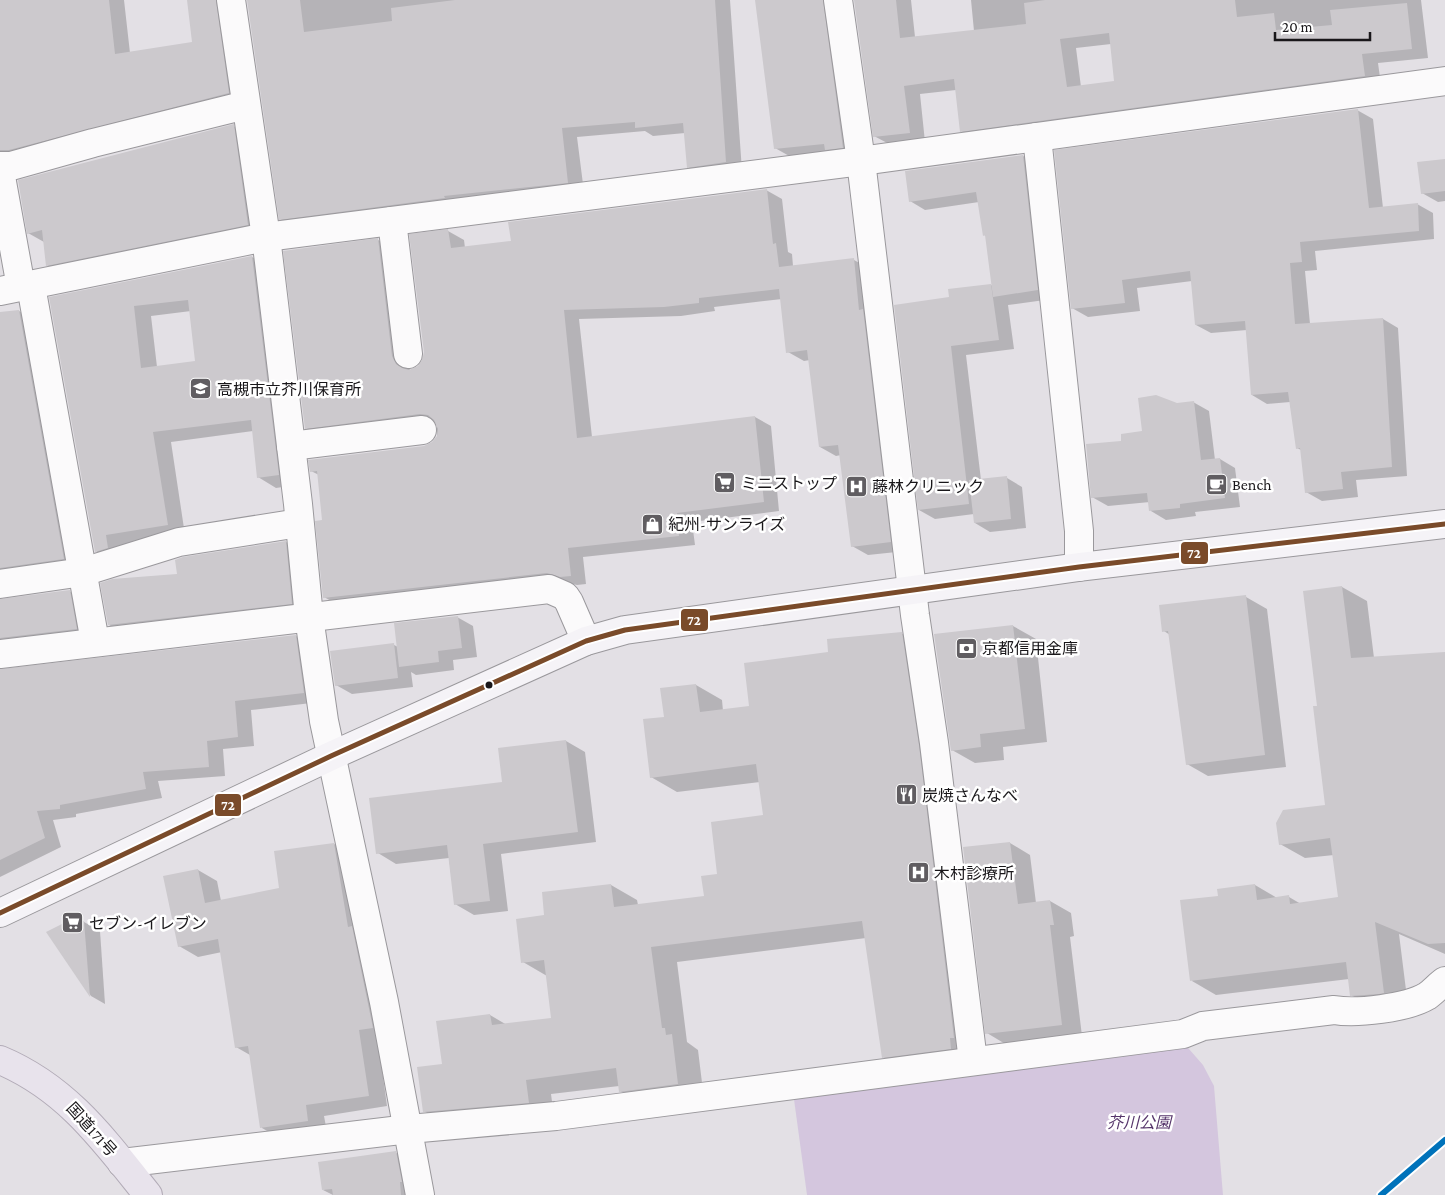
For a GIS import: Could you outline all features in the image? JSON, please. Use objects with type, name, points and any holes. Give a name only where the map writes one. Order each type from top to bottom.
[{"type":"highway","name":"国道171号","points":[[0,1060],[37,1079],[62,1097],[85,1118],[148,1195]]},
{"type":"street","points":[[231,0],[266,237],[309,617],[324,721],[409,1129],[420,1195]]},
{"type":"street","points":[[838,0],[861,161],[912,589],[934,743],[973,1061]]},
{"type":"street","points":[[17,288],[266,237],[861,161],[1445,80]]},
{"type":"street","points":[[0,166],[11,166],[92,143],[246,105]]},
{"type":"street","points":[[1037,137],[1079,531],[1079,567]]},
{"type":"street","points":[[0,171],[17,288],[83,572],[95,642]]},
{"type":"street","points":[[392,221],[408,354]]},
{"type":"street","points":[[291,446],[422,430]]},
{"type":"street","points":[[0,584],[83,572],[179,542],[299,523]]},
{"type":"street","points":[[0,913],[331,756],[586,641],[624,630],[1079,567],[1445,524]]},
{"type":"street","points":[[0,654],[549,589],[565,596],[586,641]]},
{"type":"street","points":[[122,1163],[409,1129],[556,1116],[1183,1034],[1212,1025],[1334,1010],[1350,1013],[1391,1006],[1426,996],[1445,981]]},
{"type":"green space","name":"芥川公園","points":[[1182,1041],[1203,1065],[1214,1086],[1223,1195],[807,1195],[793,1092]]},
{"type":"building","points":[[0,0],[109,0],[115,54],[192,42],[187,0],[216,0],[229,93],[9,150],[0,150]]},
{"type":"building","points":[[247,0],[300,0],[304,32],[392,21],[391,8],[455,0],[715,0],[726,162],[687,168],[683,123],[635,128],[635,122],[562,128],[568,183],[444,196],[445,198],[279,220]]},
{"type":"building","points":[[755,0],[823,0],[843,148],[825,150],[824,144],[774,149]]},
{"type":"building","points":[[854,0],[896,0],[900,38],[1026,24],[1024,3],[1045,0],[1235,0],[1237,17],[1274,13],[1276,30],[1332,25],[1330,10],[1407,3],[1412,49],[1362,54],[1365,76],[960,132],[954,79],[904,86],[910,133],[873,137]],"holes":[[[1109,33],[1114,81],[1067,87],[1060,39]]]},
{"type":"building","points":[[1358,109],[1369,208],[1418,203],[1419,231],[1300,242],[1302,262],[1290,263],[1295,324],[1383,318],[1392,467],[1341,472],[1343,489],[1305,493],[1300,448],[1296,449],[1288,392],[1251,395],[1245,321],[1195,325],[1190,271],[1122,280],[1125,303],[1071,309],[1054,150]]},
{"type":"building","points":[[234,124],[248,225],[46,266],[42,230],[27,234],[18,180]]},
{"type":"building","points":[[1023,155],[1038,290],[993,297],[985,235],[983,236],[976,192],[909,202],[905,171]]},
{"type":"building","points":[[1445,159],[1445,191],[1421,194],[1417,162]]},
{"type":"building","points":[[767,189],[773,244],[776,243],[779,267],[854,258],[859,310],[863,309],[891,542],[851,547],[838,445],[819,447],[807,350],[786,353],[779,289],[699,298],[699,303],[664,307],[564,310],[577,438],[755,416],[764,502],[677,513],[679,536],[568,548],[571,576],[560,577],[547,573],[323,598],[315,521],[322,520],[317,471],[310,472],[308,460],[424,446],[432,442],[437,436],[438,429],[434,420],[428,415],[420,414],[305,429],[283,251],[378,238],[392,356],[396,364],[409,370],[418,366],[424,352],[409,234],[448,229],[451,248],[511,241],[508,222]]},
{"type":"building","points":[[252,256],[279,475],[257,478],[251,420],[153,432],[168,525],[106,535],[108,548],[95,552],[49,297]],"holes":[[[188,300],[195,361],[141,368],[134,306]]]},
{"type":"building","points":[[991,284],[999,340],[951,346],[969,504],[918,510],[894,305],[949,297],[948,289]]},
{"type":"building","points":[[19,310],[64,559],[0,568],[0,312]]},
{"type":"building","points":[[1156,395],[1177,403],[1194,401],[1201,460],[1220,458],[1225,498],[1180,504],[1180,508],[1149,511],[1147,493],[1091,498],[1086,444],[1121,441],[1121,434],[1142,431],[1138,398]]},
{"type":"building","points":[[1007,476],[1011,519],[974,523],[969,480]]},
{"type":"building","points":[[286,541],[292,604],[108,625],[100,583],[112,579],[177,574],[175,560],[183,557]]},
{"type":"building","points":[[1342,586],[1351,658],[1445,652],[1445,943],[1428,944],[1375,922],[1384,993],[1379,994],[1350,996],[1346,962],[1190,981],[1180,900],[1218,896],[1217,889],[1255,884],[1257,900],[1289,895],[1290,904],[1338,897],[1330,838],[1279,845],[1276,823],[1283,810],[1325,805],[1313,706],[1317,706],[1303,591]]},
{"type":"building","points":[[70,590],[77,629],[0,638],[0,599]]},
{"type":"building","points":[[1246,595],[1265,755],[1186,765],[1168,631],[1162,632],[1159,605]]},
{"type":"building","points":[[458,616],[462,648],[438,651],[439,662],[399,667],[394,623]]},
{"type":"building","points":[[1013,625],[1025,729],[980,734],[981,747],[951,751],[934,634]]},
{"type":"building","points":[[902,632],[919,745],[954,1038],[950,1038],[951,1049],[882,1058],[862,921],[651,947],[662,1028],[665,1028],[666,1035],[672,1034],[678,1084],[619,1092],[616,1068],[526,1080],[529,1103],[423,1112],[417,1067],[442,1064],[436,1021],[490,1014],[492,1025],[551,1018],[544,960],[521,963],[516,919],[544,915],[542,892],[611,884],[614,907],[704,896],[701,876],[717,874],[711,822],[763,815],[756,764],[650,778],[643,719],[664,717],[660,688],[696,684],[700,712],[749,706],[744,663],[828,652],[827,639]]},
{"type":"building","points":[[296,635],[304,693],[235,701],[238,737],[207,741],[209,767],[143,772],[146,789],[60,805],[60,809],[37,811],[45,838],[0,860],[0,669]]},
{"type":"building","points":[[394,643],[398,678],[335,686],[330,651]]},
{"type":"building","points":[[566,740],[578,832],[483,844],[490,901],[454,905],[447,845],[376,854],[369,798],[502,782],[498,748]]},
{"type":"building","points":[[1010,842],[1018,904],[1050,900],[1054,925],[1050,925],[1062,1025],[985,1034],[963,847]]},
{"type":"building","points":[[334,843],[348,927],[352,926],[373,1028],[359,1030],[369,1096],[306,1105],[308,1121],[260,1128],[248,1046],[235,1048],[218,939],[178,947],[163,876],[198,869],[205,903],[279,888],[274,851]]},
{"type":"building","points":[[68,921],[84,921],[90,997],[46,932]]},
{"type":"building","points":[[396,1151],[402,1182],[400,1182],[401,1195],[333,1195],[332,1189],[322,1190],[318,1162]]},
{"type":"transit line","name":"72","points":[[0,913],[331,756],[586,641],[625,630],[1079,567],[1445,524]]},
{"type":"transit line","points":[[1381,1195],[1445,1140]]},
{"type":"place","name":"高槻市立芥川保育所","points":[[201,389]]},
{"type":"place","name":"ミニストップ","points":[[725,483]]},
{"type":"place","name":"Bench","points":[[1216,484]]},
{"type":"place","name":"藤林クリニック","points":[[856,486]]},
{"type":"place","name":"紀州-サンライズ","points":[[652,524]]},
{"type":"place","name":"京都信用金庫","points":[[966,648]]},
{"type":"place","name":"炭焼さんなべ","points":[[906,795]]},
{"type":"place","name":"木村診療所","points":[[918,873]]},
{"type":"place","name":"セブン-イレブン","points":[[73,923]]}]
